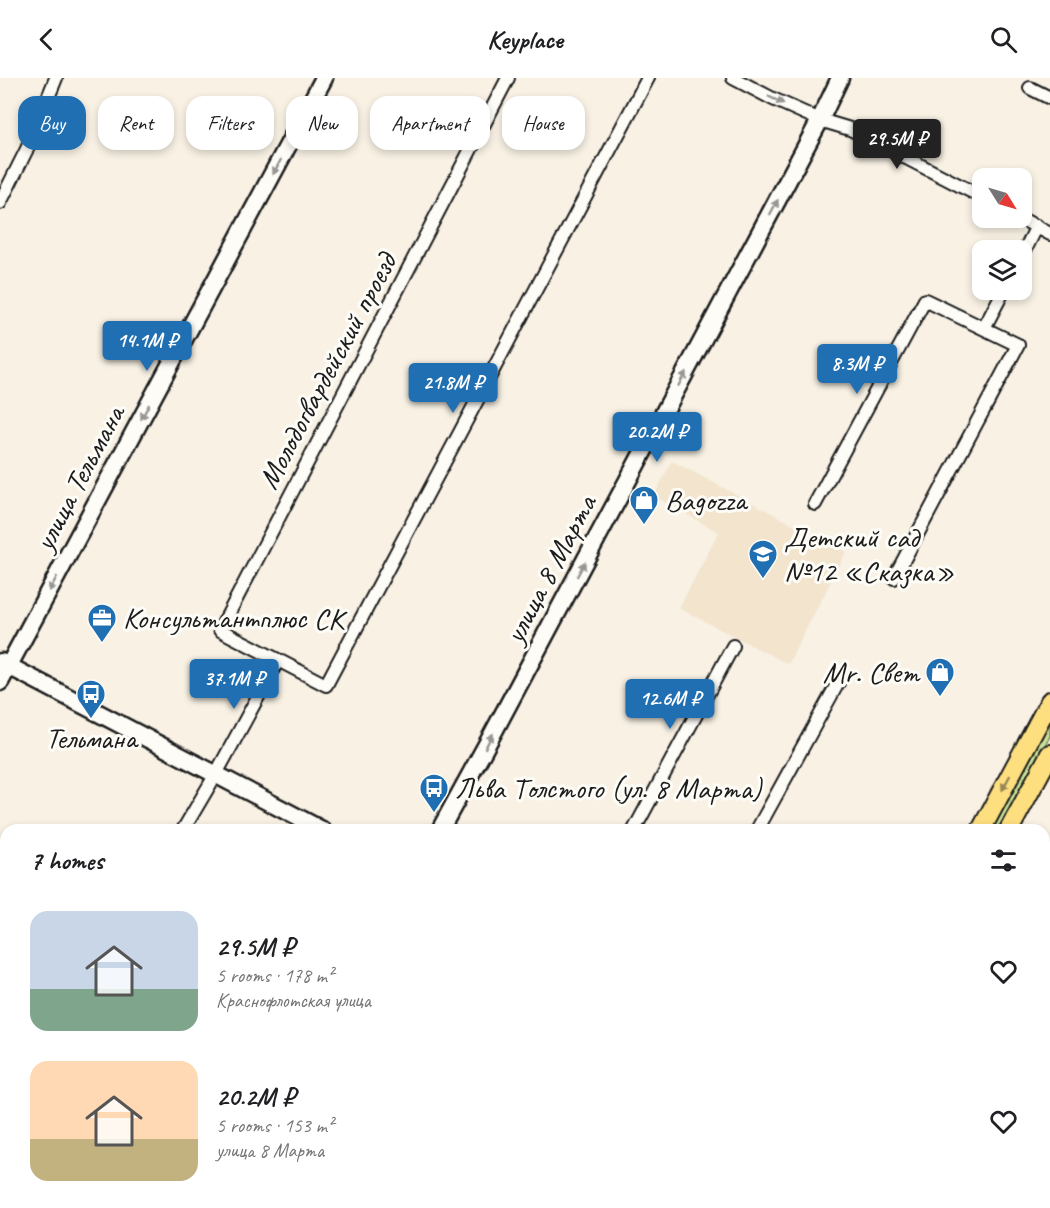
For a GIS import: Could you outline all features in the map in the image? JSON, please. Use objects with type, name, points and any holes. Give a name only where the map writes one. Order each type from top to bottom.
[{"type":"main road","points":[[984,824],[1050,701]]},
{"type":"main road","points":[[1012,824],[1050,754]]},
{"type":"street","points":[[0,203],[27,149],[56,78]]},
{"type":"street","name":"улица Тельмана","points":[[0,682],[4,663],[324,78]]},
{"type":"street","name":"Молодогвардейский проезд","points":[[508,78],[220,630],[326,685],[648,78]]},
{"type":"street","points":[[733,78],[820,120],[850,129],[972,192]]},
{"type":"street","name":"улица 8 Марта","points":[[443,824],[820,120],[840,78]]},
{"type":"street","points":[[1030,88],[1050,98]]},
{"type":"street","points":[[1032,224],[1050,234]]},
{"type":"street","points":[[1030,240],[1037,226]]},
{"type":"street","points":[[815,504],[925,300],[1018,345],[894,578]]},
{"type":"street","points":[[984,328],[999,300]]},
{"type":"street","points":[[637,824],[733,646]]},
{"type":"street","points":[[187,824],[278,660]]},
{"type":"street","points":[[4,663],[311,824]]},
{"type":"street","points":[[760,824],[839,681]]},
{"type":"shaded area","name":"Детский сад №12 «Сказка»","points":[[672,461],[846,552],[788,664],[679,608],[719,532],[654,496]]},
{"type":"green space","points":[[1050,719],[1050,736],[1002,824],[993,824]]},
{"type":"place","name":"Bagozza","points":[[644,526]]},
{"type":"place","name":"Детский сад №12 «Сказка»","points":[[763,580]]},
{"type":"place","name":"Консультантплюс СК","points":[[102,644]]},
{"type":"place","name":"Mr. Свет","points":[[940,698]]},
{"type":"place","name":"Тельмана","points":[[91,720]]},
{"type":"place","name":"Льва Толстого (ул. 8 Марта)","points":[[434,814]]}]
